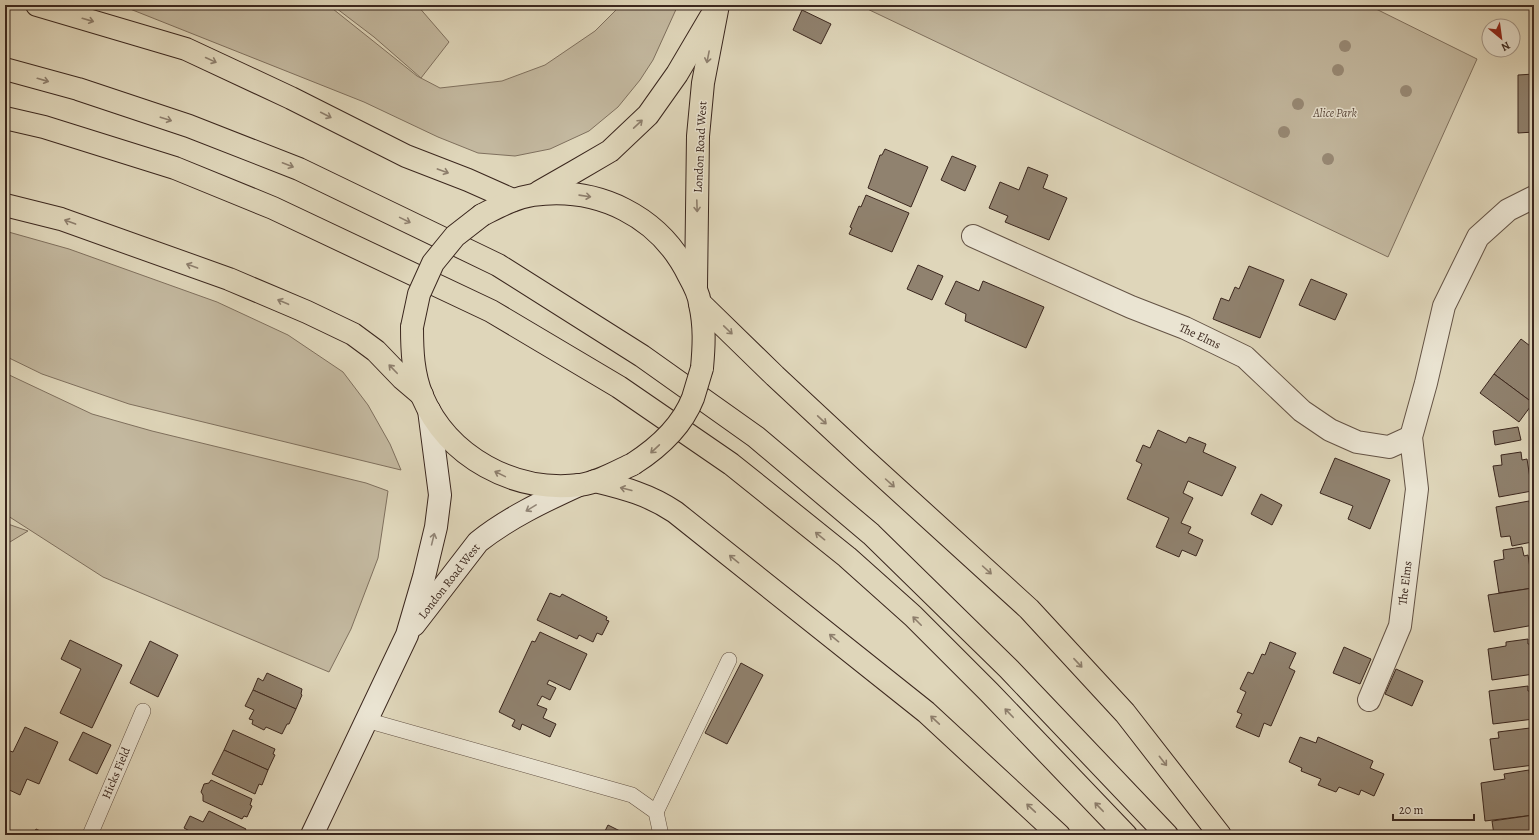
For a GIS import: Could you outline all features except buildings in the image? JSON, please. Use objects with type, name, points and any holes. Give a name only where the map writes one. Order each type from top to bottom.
[{"type":"highway","points":[[37,5],[186,49],[291,98],[406,156],[468,180],[522,198],[562,193],[591,197],[619,206],[644,220],[666,240],[683,263],[698,296],[705,335],[702,368],[692,399],[675,428],[653,451],[633,464],[587,483]]},
{"type":"highway","name":"London Road West","points":[[425,403],[413,362],[412,327],[419,294],[433,263],[455,236],[482,215],[522,198],[574,172],[610,151],[648,115],[677,74],[717,5]]},
{"type":"highway","name":"London Road West","points":[[698,296],[698,136],[704,83],[717,5]]},
{"type":"highway","points":[[5,69],[78,90],[189,126],[298,169],[498,265],[642,356],[756,437],[871,534],[1009,669],[1167,835]]},
{"type":"highway","points":[[5,118],[44,128],[175,168],[273,208],[491,311],[619,387],[731,464],[847,557],[912,616],[1126,835]]},
{"type":"highway","points":[[5,205],[61,220],[229,279],[307,312],[353,334],[376,351],[402,378],[425,403],[450,439],[477,462],[509,478],[544,486],[587,483],[637,492],[662,503],[926,712],[1059,835]]},
{"type":"highway","points":[[698,296],[774,376],[1028,608],[1125,714],[1220,835]]},
{"type":"street","name":"The Elms","points":[[1369,700],[1400,626],[1417,489],[1411,438],[1426,383],[1444,306],[1478,237],[1508,210],[1534,198]]},
{"type":"street","name":"The Elms","points":[[974,236],[1132,307],[1186,328],[1245,357],[1302,411],[1330,430],[1357,442],[1389,447],[1411,438]]},
{"type":"street","name":"London Road West","points":[[312,835],[407,635],[424,577],[439,510],[440,495],[425,403]]},
{"type":"street","name":"London Road West","points":[[407,635],[478,542],[537,505],[587,483]]},
{"type":"lane","points":[[661,835],[656,812],[729,660]]},
{"type":"lane","name":"Hicks Field","points":[[90,835],[143,711]]},
{"type":"lane","points":[[366,720],[632,795],[656,812]]},
{"type":"green space","points":[[120,5],[328,5],[417,76],[440,88],[502,81],[545,65],[595,31],[621,5],[678,5],[653,60],[640,80],[618,107],[589,131],[550,149],[515,156],[478,153],[438,137],[364,102]]},
{"type":"green space","points":[[332,5],[417,5],[449,42],[421,78],[374,37]]},
{"type":"green space","name":"Alice Park","points":[[859,5],[1368,5],[1477,59],[1388,257]]},
{"type":"green space","points":[[5,231],[69,249],[217,302],[288,335],[343,372],[368,405],[390,444],[401,470],[129,404],[42,374],[5,356]]},
{"type":"green space","points":[[5,373],[92,414],[152,431],[366,483],[388,491],[378,558],[351,629],[329,672],[103,577],[5,514]]},
{"type":"green space","points":[[5,523],[28,531],[5,545]]}]
